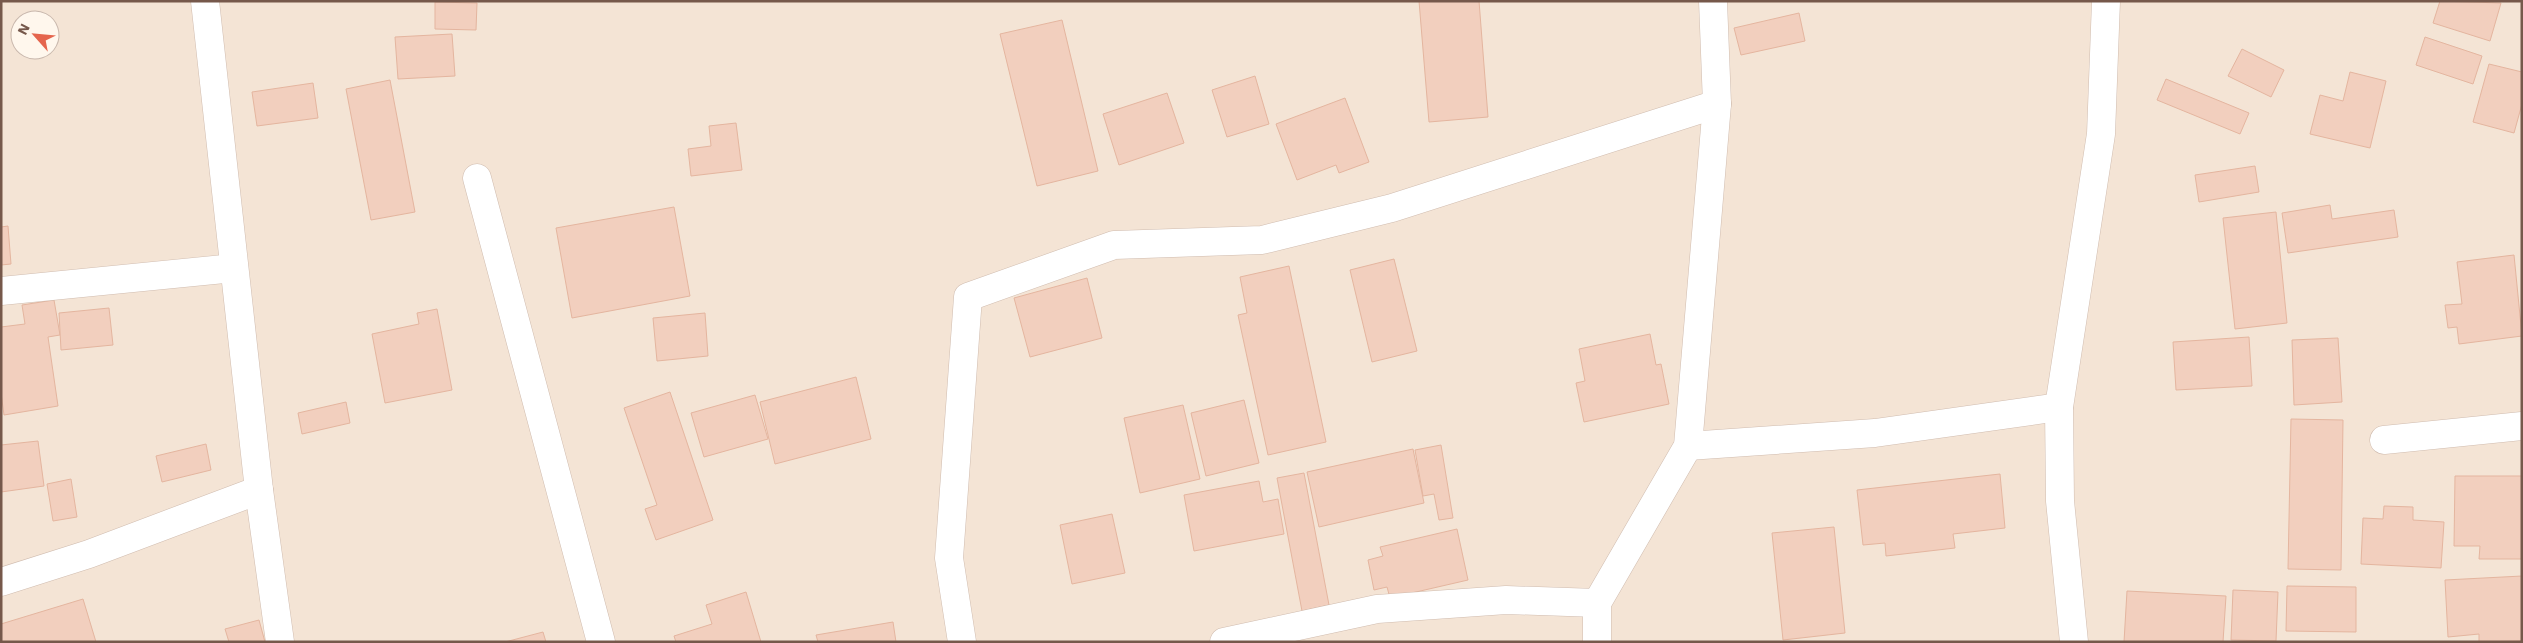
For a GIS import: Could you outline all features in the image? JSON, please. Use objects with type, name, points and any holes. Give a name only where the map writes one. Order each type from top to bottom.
[{"type":"street","points":[[205,1],[259,490],[280,642]]},
{"type":"street","points":[[1596,642],[1597,603],[1688,446],[1717,104],[1713,1]]},
{"type":"street","points":[[2074,642],[2060,501],[2059,407],[2101,134],[2106,1]]},
{"type":"street","points":[[962,642],[949,558],[968,297],[1114,245],[1262,240],[1392,208],[1717,104]]},
{"type":"street","points":[[477,178],[602,642]]},
{"type":"street","points":[[1,292],[234,268]]},
{"type":"street","points":[[1688,446],[1875,432],[2059,407]]},
{"type":"street","points":[[2384,440],[2522,426]]},
{"type":"street","points":[[1,582],[88,554],[259,490]]},
{"type":"street","points":[[1224,642],[1377,609],[1506,600],[1597,603]]},
{"type":"shaded area","points":[[1,1],[2522,1],[2522,642],[1,642]]},
{"type":"building","points":[[1419,1],[1479,1],[1488,117],[1429,122]]},
{"type":"building","points":[[2440,1],[2501,3],[2490,41],[2433,23]]},
{"type":"building","points":[[435,2],[477,3],[476,30],[435,29]]},
{"type":"building","points":[[1799,13],[1805,41],[1741,55],[1734,28]]},
{"type":"building","points":[[1062,20],[1098,171],[1037,186],[1000,34]]},
{"type":"building","points":[[452,34],[455,76],[398,79],[395,37]]},
{"type":"building","points":[[2425,37],[2482,56],[2473,84],[2416,65]]},
{"type":"building","points":[[2242,49],[2284,70],[2271,97],[2228,76]]},
{"type":"building","points":[[2489,64],[2522,72],[2522,104],[2514,133],[2473,122]]},
{"type":"building","points":[[2350,72],[2386,81],[2370,148],[2310,134],[2320,95],[2343,101]]},
{"type":"building","points":[[1255,76],[1269,124],[1227,137],[1212,90]]},
{"type":"building","points":[[2166,79],[2249,113],[2240,134],[2157,100]]},
{"type":"building","points":[[390,80],[415,212],[371,220],[346,89]]},
{"type":"building","points":[[313,83],[318,118],[257,126],[252,92]]},
{"type":"building","points":[[1167,93],[1184,143],[1119,165],[1103,114]]},
{"type":"building","points":[[1345,98],[1369,162],[1339,173],[1336,165],[1297,180],[1276,124]]},
{"type":"building","points":[[736,123],[742,170],[691,176],[688,149],[711,146],[709,126]]},
{"type":"building","points":[[2255,166],[2259,192],[2199,202],[2195,175]]},
{"type":"building","points":[[2330,205],[2332,219],[2394,210],[2398,237],[2288,253],[2282,213]]},
{"type":"building","points":[[674,207],[690,296],[572,318],[556,228]]},
{"type":"building","points":[[2276,212],[2287,323],[2235,329],[2223,218]]},
{"type":"building","points":[[8,226],[11,264],[1,265],[1,227]]},
{"type":"building","points":[[2514,255],[2522,336],[2459,344],[2457,327],[2448,328],[2445,305],[2462,304],[2457,262]]},
{"type":"building","points":[[1394,259],[1417,351],[1372,362],[1350,270]]},
{"type":"building","points":[[1289,266],[1326,442],[1268,455],[1238,315],[1247,313],[1240,277]]},
{"type":"building","points":[[1087,278],[1102,338],[1030,357],[1014,298]]},
{"type":"building","points":[[54,300],[60,335],[48,337],[58,406],[4,415],[1,393],[1,327],[25,324],[22,305]]},
{"type":"building","points":[[109,308],[113,345],[61,350],[59,313]]},
{"type":"building","points":[[437,309],[452,390],[385,403],[372,334],[419,324],[417,313]]},
{"type":"building","points":[[705,313],[708,356],[657,361],[653,318]]},
{"type":"building","points":[[1650,334],[1656,365],[1661,364],[1669,404],[1584,422],[1576,383],[1585,381],[1579,349]]},
{"type":"building","points":[[2249,337],[2252,386],[2176,390],[2173,342]]},
{"type":"building","points":[[2338,338],[2342,402],[2294,405],[2292,340]]},
{"type":"building","points":[[856,377],[871,439],[775,464],[760,402]]},
{"type":"building","points":[[670,392],[713,520],[656,540],[645,509],[657,505],[624,408]]},
{"type":"building","points":[[755,395],[768,439],[704,457],[691,413]]},
{"type":"building","points":[[1244,400],[1259,463],[1206,476],[1191,413]]},
{"type":"building","points":[[346,402],[350,423],[302,434],[298,413]]},
{"type":"building","points":[[1183,405],[1200,479],[1140,493],[1124,418]]},
{"type":"building","points":[[2291,419],[2343,420],[2341,570],[2288,569]]},
{"type":"building","points":[[38,441],[44,486],[1,492],[1,445]]},
{"type":"building","points":[[206,444],[211,470],[162,482],[156,456]]},
{"type":"building","points":[[1441,445],[1453,518],[1439,520],[1434,494],[1423,496],[1415,450]]},
{"type":"building","points":[[1413,449],[1424,503],[1319,527],[1307,472]]},
{"type":"building","points":[[1304,473],[1329,605],[1302,611],[1277,478]]},
{"type":"building","points":[[2000,474],[2005,528],[1953,534],[1955,548],[1886,556],[1885,543],[1863,545],[1857,490]]},
{"type":"building","points":[[2455,476],[2522,476],[2522,559],[2479,559],[2480,546],[2454,546]]},
{"type":"building","points":[[71,479],[77,517],[53,521],[47,484]]},
{"type":"building","points":[[1259,481],[1263,502],[1278,499],[1284,534],[1194,551],[1184,495]]},
{"type":"building","points":[[2384,506],[2413,507],[2413,520],[2444,522],[2441,568],[2361,564],[2363,518],[2383,519]]},
{"type":"building","points":[[1112,514],[1125,573],[1072,584],[1060,525]]},
{"type":"building","points":[[1834,527],[1845,633],[1783,640],[1772,533]]},
{"type":"building","points":[[1457,529],[1468,580],[1390,598],[1387,587],[1374,590],[1368,560],[1383,556],[1380,547]]},
{"type":"building","points":[[2522,576],[2522,641],[2479,642],[2479,634],[2448,637],[2445,580]]},
{"type":"building","points":[[2287,586],[2356,587],[2356,632],[2286,631]]},
{"type":"building","points":[[2233,590],[2278,592],[2276,641],[2231,640]]},
{"type":"building","points":[[2127,591],[2226,596],[2223,642],[2124,642]]},
{"type":"building","points":[[746,592],[761,642],[676,642],[674,636],[712,624],[706,605]]},
{"type":"building","points":[[83,599],[96,642],[1,642],[1,624]]},
{"type":"building","points":[[259,620],[265,642],[229,642],[225,629]]},
{"type":"building","points":[[893,622],[896,642],[818,642],[816,635]]},
{"type":"building","points":[[543,632],[546,642],[505,642]]}]
